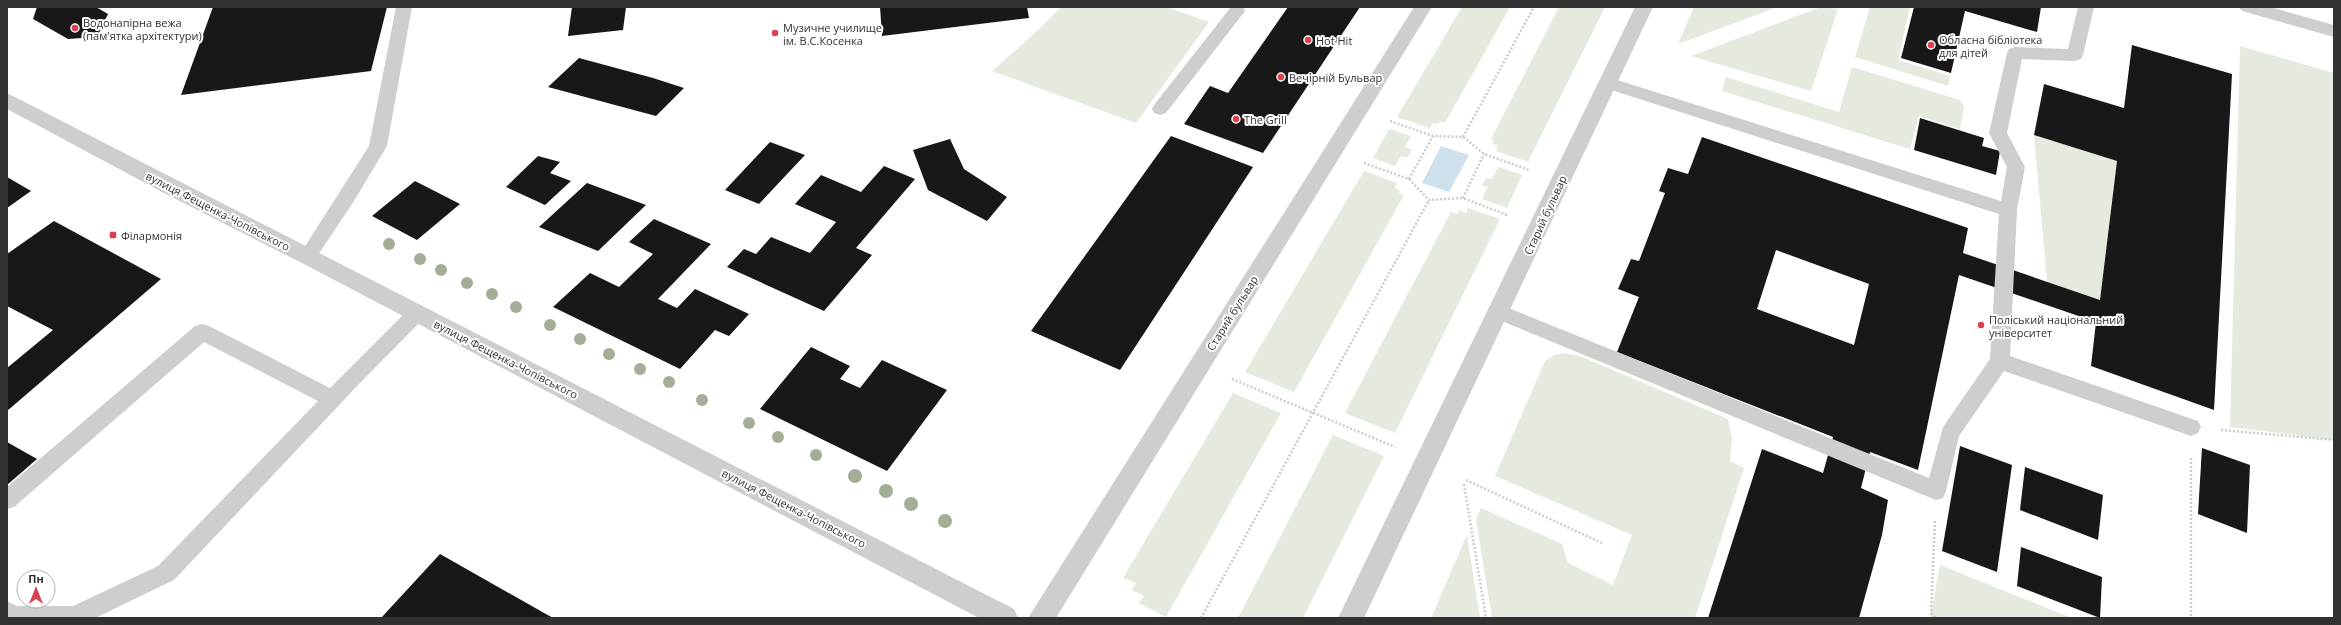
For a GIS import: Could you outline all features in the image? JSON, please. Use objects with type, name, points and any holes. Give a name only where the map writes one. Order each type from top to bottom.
[{"type":"street","name":"Старий бульвар","points":[[1042,618],[1423,7]]},
{"type":"street","name":"Старий бульвар","points":[[1352,618],[1644,7]]},
{"type":"street","points":[[2248,7],[2334,31]]},
{"type":"street","name":"вулиця Фещенка-Чопівського","points":[[7,100],[169,187],[308,256],[1005,618]]},
{"type":"lane","points":[[308,256],[348,196],[378,146],[404,7]]},
{"type":"lane","points":[[1499,312],[1936,491],[1950,433],[2000,361],[2008,210],[2016,167],[1998,133],[2015,53],[2075,54],[2086,7]]},
{"type":"lane","points":[[1160,110],[1234,8]]},
{"type":"lane","points":[[1608,83],[2008,210]]},
{"type":"lane","points":[[7,612],[14,617],[74,617],[166,573],[418,313]]},
{"type":"lane","points":[[7,500],[202,332],[333,399]]},
{"type":"lane","points":[[2000,361],[2191,427]]},
{"type":"path","points":[[1463,137],[1534,7]]},
{"type":"path","points":[[1387,121],[1433,136],[1463,137],[1484,154],[1532,171]]},
{"type":"path","points":[[1409,179],[1433,136]]},
{"type":"path","points":[[1463,198],[1484,154]]},
{"type":"path","points":[[1362,162],[1409,179],[1429,200],[1463,198],[1510,216]]},
{"type":"path","points":[[1200,618],[1429,200]]},
{"type":"path","points":[[1232,379],[1396,448]]},
{"type":"path","points":[[2191,618],[2191,427],[2334,440]]},
{"type":"path","points":[[1466,480],[1604,544]]},
{"type":"path","points":[[1464,484],[1486,618]]},
{"type":"path","points":[[1936,491],[1931,613],[1936,618]]},
{"type":"shaded area","points":[[1061,7],[1167,7],[1209,22],[1136,123],[992,71],[1037,31]]},
{"type":"shaded area","points":[[1462,7],[1510,7],[1445,123],[1440,121],[1438,124],[1433,123],[1430,128],[1397,117]]},
{"type":"shaded area","points":[[1559,7],[1605,7],[1528,162],[1496,151],[1498,146],[1492,143],[1494,140],[1491,139]]},
{"type":"shaded area","points":[[1694,7],[1778,7],[1678,44]]},
{"type":"shaded area","points":[[1821,7],[1838,9],[1811,91],[1691,56]]},
{"type":"shaded area","points":[[1870,7],[1910,7],[1898,60],[1950,76],[1948,86],[1855,57]]},
{"type":"shaded area","points":[[2240,46],[2334,73],[2334,440],[2230,427]]},
{"type":"shaded area","points":[[1852,67],[1960,100],[1964,107],[1960,129],[1919,116],[1910,149],[1722,91],[1726,77],[1839,112]]},
{"type":"shaded area","points":[[1389,129],[1411,136],[1405,147],[1412,150],[1407,158],[1401,156],[1395,166],[1373,158]]},
{"type":"shaded area","points":[[2034,135],[2117,161],[2100,300],[2047,282]]},
{"type":"shaded area","points":[[1498,167],[1522,175],[1507,208],[1482,199],[1488,187],[1482,185],[1486,178],[1492,179]]},
{"type":"shaded area","points":[[1364,171],[1397,183],[1395,188],[1400,190],[1399,193],[1404,195],[1294,392],[1245,372]]},
{"type":"shaded area","points":[[1468,208],[1500,219],[1395,433],[1345,413],[1451,212],[1457,214],[1459,210],[1466,213]]},
{"type":"shaded area","points":[[1565,353],[1580,356],[1728,419],[1732,439],[1730,461],[1744,468],[1695,618],[1492,618],[1476,520],[1481,508],[1562,544],[1568,563],[1613,585],[1632,535],[1495,476],[1545,361],[1554,355]]},
{"type":"shaded area","points":[[1233,393],[1281,413],[1166,617],[1139,603],[1144,596],[1132,590],[1136,583],[1123,578]]},
{"type":"shaded area","points":[[1333,435],[1384,456],[1303,618],[1238,618]]},
{"type":"shaded area","points":[[1467,535],[1480,618],[1431,618]]},
{"type":"shaded area","points":[[1940,565],[2072,618],[1930,618]]},
{"type":"water","points":[[1441,146],[1469,155],[1449,192],[1422,183]]},
{"type":"building","name":"Водонапірна вежа (пам'ятка архітектури)","points":[[37,7],[96,7],[108,14],[97,37],[68,39],[33,19]]},
{"type":"building","points":[[213,7],[387,7],[371,71],[181,95]]},
{"type":"building","points":[[572,7],[626,7],[623,30],[568,36]]},
{"type":"building","points":[[880,7],[1027,7],[1029,18],[882,36]]},
{"type":"building","points":[[1288,7],[1360,7],[1263,153],[1184,124],[1210,86],[1228,93]]},
{"type":"building","name":"Обласна бібліотека для дітей","points":[[1914,7],[2041,7],[2037,32],[1965,11],[1951,73],[1901,58]]},
{"type":"building","points":[[2132,45],[2232,74],[2214,410],[2091,366],[2096,322],[1959,275],[1918,470],[1870,452],[1861,488],[1888,500],[1882,535],[1859,618],[1708,618],[1762,449],[1823,473],[1833,437],[1617,352],[1639,297],[1618,289],[1631,259],[1639,261],[1665,193],[1659,191],[1668,168],[1688,174],[1702,137],[1968,228],[1963,253],[2100,300],[2117,161],[2034,135],[2044,84],[2124,108]],"holes":[[[1776,250],[1869,284],[1854,345],[1757,309]]]},
{"type":"building","points":[[579,58],[684,88],[656,116],[548,87]]},
{"type":"building","points":[[1920,118],[1984,138],[1982,146],[2000,151],[1996,175],[1914,150]]},
{"type":"building","points":[[1171,136],[1253,167],[1120,370],[1031,331]]},
{"type":"building","points":[[950,139],[964,169],[1007,197],[987,221],[928,190],[913,150]]},
{"type":"building","points":[[770,142],[805,155],[759,204],[725,190]]},
{"type":"building","points":[[538,156],[560,162],[550,173],[571,181],[545,205],[506,187]]},
{"type":"building","points":[[884,166],[915,179],[856,248],[872,255],[824,311],[727,267],[744,249],[756,254],[771,237],[810,253],[836,222],[795,204],[821,175],[861,192]]},
{"type":"building","points":[[7,177],[31,191],[7,208]]},
{"type":"building","points":[[415,181],[460,204],[417,240],[372,216]]},
{"type":"building","points":[[587,183],[646,205],[598,251],[539,227]]},
{"type":"building","points":[[654,219],[711,244],[658,299],[677,308],[695,289],[749,314],[729,336],[715,330],[680,369],[553,307],[590,273],[619,287],[653,254],[629,242]]},
{"type":"building","points":[[54,221],[161,279],[7,411],[7,368],[53,330],[7,306],[7,254]]},
{"type":"building","points":[[811,347],[850,366],[840,379],[860,388],[882,360],[947,390],[887,471],[760,409]]},
{"type":"building","points":[[7,442],[37,459],[7,485]]},
{"type":"building","points":[[1960,446],[2012,465],[1997,572],[1942,551]]},
{"type":"building","points":[[2202,448],[2250,465],[2247,533],[2198,514]]},
{"type":"building","points":[[2025,467],[2103,495],[2098,540],[2020,510]]},
{"type":"building","points":[[2021,547],[2102,577],[2100,618],[2017,586]]},
{"type":"building","points":[[440,554],[553,618],[381,618]]},
{"type":"place","name":"Водонапірна вежа (пам'ятка архітектури)","points":[[75,28]]},
{"type":"place","name":"Музичне училище ім. В.С.Косенка","points":[[775,33]]},
{"type":"place","name":"Hot Hit","points":[[1308,40]]},
{"type":"place","name":"Обласна бібліотека для дітей","points":[[1931,45]]},
{"type":"place","name":"Вечірній Бульвар","points":[[1281,77]]},
{"type":"place","name":"The Grill","points":[[1236,119]]},
{"type":"place","name":"Філармонія","points":[[113,235]]},
{"type":"place","name":"Поліський національний університет","points":[[1981,325]]}]
